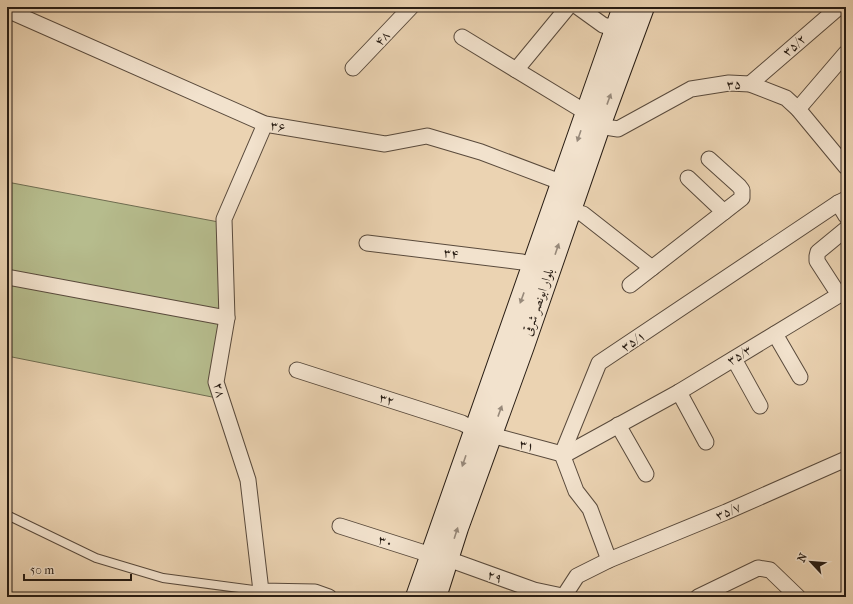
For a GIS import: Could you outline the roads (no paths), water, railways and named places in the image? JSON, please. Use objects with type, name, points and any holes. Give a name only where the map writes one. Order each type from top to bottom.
[{"type":"main road","name":"بلوار ابونصر شرقی","points":[[417,597],[439,557],[483,433],[570,210],[616,29],[624,7]]},
{"type":"main road","name":"بلوار ابونصر شرقی","points":[[483,433],[533,266],[563,183],[643,7]]},
{"type":"main road","name":"بلوار ابونصر شرقی","points":[[435,597],[439,557]]},
{"type":"street","name":"۴۸","points":[[353,68],[411,7]]},
{"type":"street","points":[[516,70],[568,7]]},
{"type":"street","points":[[578,7],[603,25],[616,29]]},
{"type":"street","name":"۳۵/۲","points":[[750,84],[839,7]]},
{"type":"street","name":"۳۶","points":[[7,10],[265,124],[385,144],[427,136],[481,152],[549,179],[563,183]]},
{"type":"street","points":[[462,37],[593,119]]},
{"type":"street","points":[[798,109],[846,53]]},
{"type":"street","name":"۳۵","points":[[593,119],[618,129],[691,89],[729,83],[750,84],[786,98],[798,109],[844,160]]},
{"type":"street","name":"۲۸","points":[[261,591],[248,480],[216,382],[227,318],[224,219],[265,124]]},
{"type":"street","points":[[630,285],[742,198],[742,190],[709,159]]},
{"type":"street","points":[[688,178],[724,212]]},
{"type":"street","name":"۳۵/۱","points":[[562,454],[599,363],[843,206]]},
{"type":"street","points":[[570,210],[583,214],[652,268]]},
{"type":"street","name":"۳۵/۳","points":[[562,454],[568,453],[679,392],[775,334],[843,300],[817,261],[817,256],[818,252],[846,229]]},
{"type":"street","name":"۳۴","points":[[368,243],[522,262],[533,266]]},
{"type":"street","points":[[7,276],[227,318]]},
{"type":"street","points":[[775,334],[800,377]]},
{"type":"street","points":[[734,359],[760,406]]},
{"type":"street","name":"۳۲","points":[[297,370],[462,423],[483,433]]},
{"type":"street","points":[[679,392],[706,442]]},
{"type":"street","points":[[618,425],[646,474]]},
{"type":"street","name":"۳۱","points":[[483,433],[562,454]]},
{"type":"street","points":[[562,454],[576,491],[590,509],[609,560]]},
{"type":"street","name":"۳۵/۷","points":[[566,596],[577,576],[609,560],[726,512],[846,459]]},
{"type":"street","name":"۳۰","points":[[340,526],[439,557]]},
{"type":"street","name":"۲۹","points":[[439,557],[534,590],[566,596]]},
{"type":"street","points":[[698,597],[758,568],[770,570],[798,597]]},
{"type":"street","points":[[261,591],[315,592],[329,597]]},
{"type":"lane","points":[[7,515],[96,558],[163,578],[261,591]]}]
